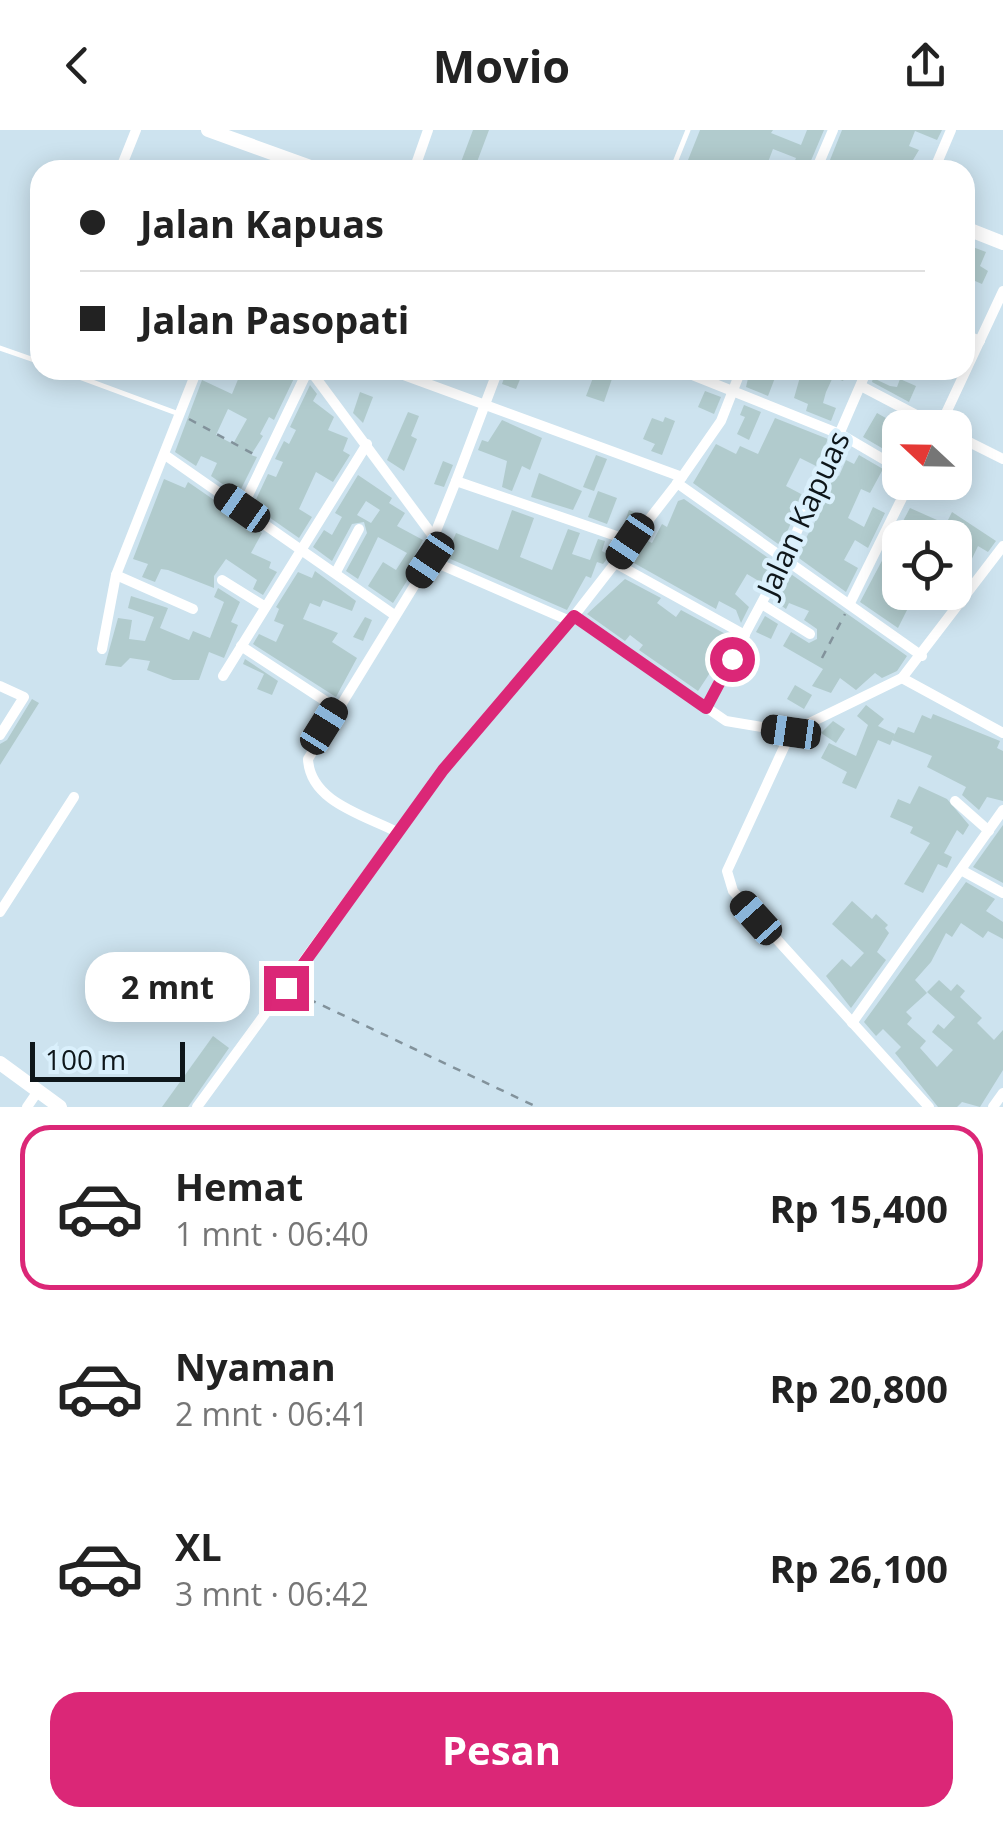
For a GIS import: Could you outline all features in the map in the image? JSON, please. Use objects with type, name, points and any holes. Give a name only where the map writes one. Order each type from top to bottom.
[{"type":"main road","points":[[208,130],[271,160]]},
{"type":"main road","points":[[975,232],[1003,243]]},
{"type":"main road","points":[[0,1063],[60,1107]]},
{"type":"street","points":[[124,160],[136,130]]},
{"type":"street","points":[[418,160],[428,130]]},
{"type":"street","points":[[820,160],[832,130]]},
{"type":"street","points":[[938,160],[951,130]]},
{"type":"street","points":[[975,352],[1003,291]]},
{"type":"street","points":[[975,339],[980,341]]},
{"type":"street","points":[[102,649],[116,575],[193,380]]},
{"type":"street","points":[[242,508],[306,380]]},
{"type":"street","points":[[318,380],[434,536]]},
{"type":"street","points":[[417,380],[680,480],[922,656]]},
{"type":"street","points":[[397,832],[326,796],[312,781],[308,759],[430,560],[434,536],[495,380]]},
{"type":"street","points":[[709,380],[842,435],[882,459]]},
{"type":"street","points":[[197,1107],[443,770],[572,618],[680,480],[721,421],[738,380]]},
{"type":"street","name":"Jalan Kapuas","points":[[706,708],[786,560],[864,380]]},
{"type":"street","points":[[948,410],[962,380]]},
{"type":"street","points":[[861,386],[907,410]]},
{"type":"street","points":[[223,676],[367,444]]},
{"type":"street","points":[[972,444],[1003,459]]},
{"type":"street","points":[[164,455],[394,614]]},
{"type":"street","points":[[456,481],[630,541]]},
{"type":"street","points":[[850,604],[901,500]]},
{"type":"street","points":[[336,572],[360,528]]},
{"type":"street","points":[[972,588],[1003,546]]},
{"type":"street","points":[[430,560],[572,618],[735,724],[791,732],[902,678],[956,610]]},
{"type":"street","points":[[615,563],[745,635]]},
{"type":"street","points":[[116,575],[193,609]]},
{"type":"street","points":[[222,580],[264,606]]},
{"type":"street","points":[[762,604],[810,634]]},
{"type":"street","points":[[241,646],[336,708]]},
{"type":"street","points":[[902,678],[1003,733]]},
{"type":"street","points":[[0,686],[24,696],[0,735]]},
{"type":"street","points":[[791,732],[740,839],[726,878],[733,892],[929,1107]]},
{"type":"street","points":[[0,912],[74,796]]},
{"type":"street","points":[[955,801],[989,831]]},
{"type":"street","points":[[852,1024],[1003,810]]},
{"type":"street","points":[[962,870],[1003,893]]},
{"type":"street","points":[[27,1107],[38,1091]]},
{"type":"street","points":[[994,1107],[1003,1093]]},
{"type":"lane","points":[[676,160],[688,130]]},
{"type":"lane","points":[[0,348],[30,358]]},
{"type":"lane","points":[[87,380],[179,414]]},
{"type":"path","points":[[179,414],[257,456]]},
{"type":"path","points":[[822,658],[850,604]]},
{"type":"path","points":[[286,988],[537,1107]]},
{"type":"building","points":[[473,130],[489,130],[478,160],[462,160]]},
{"type":"building","points":[[700,130],[773,130],[771,133],[801,145],[807,130],[824,130],[811,160],[795,160],[773,149],[769,160],[688,160]]},
{"type":"building","points":[[842,130],[942,130],[937,140],[915,131],[909,146],[919,150],[913,160],[830,160]]},
{"type":"building","points":[[975,248],[986,252],[980,266],[988,271],[982,284],[975,281]]},
{"type":"building","points":[[202,380],[232,394],[238,380],[293,380],[274,420],[269,417],[260,434],[263,436],[251,455],[257,457],[238,495],[211,476],[217,463],[201,456],[196,466],[175,452]],"holes":[[[228,409],[247,419],[233,444],[216,435]]]},
{"type":"building","points":[[503,380],[520,380],[516,389],[502,384]]},
{"type":"building","points":[[592,380],[612,380],[604,402],[586,396]]},
{"type":"building","points":[[748,380],[774,380],[768,396],[746,387]]},
{"type":"building","points":[[799,380],[832,380],[823,403],[836,408],[831,421],[806,411],[808,404],[794,398]]},
{"type":"building","points":[[902,380],[916,386],[909,402],[872,382],[897,387]]},
{"type":"building","points":[[310,385],[317,394],[313,401],[334,417],[328,430],[348,438],[343,451],[350,455],[333,482],[316,472],[299,509],[312,517],[299,538],[253,506],[268,474],[276,477],[283,462],[275,459],[284,441],[289,444],[296,430],[290,427]]},
{"type":"building","points":[[705,391],[721,397],[714,414],[698,407]]},
{"type":"building","points":[[360,392],[373,397],[363,423],[353,413]]},
{"type":"building","points":[[744,405],[761,412],[749,440],[737,434],[745,417],[740,415]]},
{"type":"building","points":[[408,412],[419,416],[411,436],[417,439],[404,471],[387,460]]},
{"type":"building","points":[[877,413],[882,416],[882,448],[863,437]]},
{"type":"building","points":[[665,417],[675,421],[662,455],[651,451],[655,444],[643,439],[652,418],[663,422]]},
{"type":"building","points":[[775,418],[828,439],[816,466],[800,458],[786,486],[803,495],[781,546],[693,483],[716,444],[736,454],[740,446],[758,454]]},
{"type":"building","points":[[502,420],[542,438],[530,470],[522,466],[512,491],[502,487],[507,461],[478,450],[482,440],[488,442]]},
{"type":"building","points":[[596,455],[607,459],[594,491],[583,487]]},
{"type":"building","points":[[859,455],[882,471],[870,493],[861,489],[848,518],[864,527],[873,507],[885,513],[868,548],[855,540],[844,560],[858,568],[846,592],[796,556],[816,520],[812,518],[829,490],[825,488],[832,473],[839,476],[846,460],[854,464]]},
{"type":"building","points":[[443,461],[453,465],[444,487],[434,484]]},
{"type":"building","points":[[539,473],[582,491],[573,510],[531,497]]},
{"type":"building","points":[[358,475],[392,498],[389,503],[405,513],[397,526],[423,540],[414,557],[420,560],[393,603],[368,586],[383,562],[396,570],[407,553],[378,537],[358,579],[346,571],[367,533],[364,522],[352,524],[332,561],[313,547],[324,530],[332,535],[342,517],[335,513]],"holes":[[[366,501],[380,510],[371,523],[357,515]]]},
{"type":"building","points":[[164,479],[185,488],[188,482],[262,533],[251,553],[271,562],[269,568],[277,572],[263,595],[253,589],[257,580],[226,559],[214,576],[214,588],[168,570],[161,569],[155,582],[142,577],[148,564],[133,559]]},
{"type":"building","points":[[598,491],[617,498],[607,524],[588,517]]},
{"type":"building","points":[[684,499],[774,562],[762,583],[747,574],[735,594],[749,607],[741,623],[736,610],[719,601],[716,609],[634,563],[646,540],[652,543],[662,524],[667,527],[678,501]]},
{"type":"building","points":[[910,508],[937,520],[904,520]]},
{"type":"building","points":[[512,510],[534,518],[520,557],[552,570],[568,529],[580,533],[572,554],[590,560],[598,539],[605,541],[602,551],[610,555],[603,564],[597,562],[591,578],[586,576],[567,610],[446,557],[456,533],[498,550]]},
{"type":"building","points":[[629,510],[640,514],[629,531],[622,529]]},
{"type":"building","points":[[952,512],[964,520],[948,520]]},
{"type":"building","points":[[972,525],[996,541],[988,552],[978,546],[972,559]]},
{"type":"building","points":[[882,561],[882,610],[907,610],[898,628],[860,602]]},
{"type":"building","points":[[315,571],[356,601],[352,611],[323,600],[320,607],[310,603],[303,619],[338,633],[332,642],[357,658],[336,697],[253,644],[259,634],[276,642],[284,625],[274,621],[279,609],[276,607],[298,572],[312,578]]},
{"type":"building","points":[[788,572],[907,656],[897,671],[882,678],[875,673],[856,690],[840,678],[831,693],[812,686],[823,669],[783,646],[791,632],[809,643],[817,639],[817,629],[804,620],[809,611],[789,603],[786,609],[773,600]]},
{"type":"building","points":[[625,579],[661,598],[657,603],[676,617],[681,610],[733,638],[698,691],[639,650],[643,645],[630,635],[625,641],[587,614]]},
{"type":"building","points":[[218,588],[240,602],[231,622],[238,625],[224,658],[209,652],[199,680],[173,680],[147,670],[150,661],[130,658],[121,667],[105,665],[118,618],[132,620],[129,639],[145,641],[154,617],[128,608],[131,596],[168,608],[160,628],[189,640],[193,631],[210,638],[224,602],[214,597]]},
{"type":"building","points":[[765,616],[778,624],[771,639],[756,632]]},
{"type":"building","points":[[365,617],[372,620],[363,641],[353,637]]},
{"type":"building","points":[[245,659],[278,681],[272,695],[257,689],[264,674],[243,664]]},
{"type":"building","points":[[795,685],[812,695],[804,709],[787,699]]},
{"type":"building","points":[[32,699],[39,703],[0,765],[0,744],[7,740]]},
{"type":"building","points":[[866,705],[884,719],[878,726],[895,734],[890,745],[878,740],[856,789],[842,783],[847,772],[821,758],[829,743],[856,756],[868,725],[857,716]]},
{"type":"building","points":[[933,714],[1000,741],[997,748],[1003,751],[1003,801],[987,797],[979,810],[962,795],[966,787],[927,767],[932,756],[892,740],[898,727],[914,733],[922,715],[931,719]]},
{"type":"building","points":[[833,721],[845,729],[836,743],[821,733]]},
{"type":"building","points":[[919,786],[947,799],[969,825],[963,835],[957,830],[944,853],[952,857],[947,868],[938,864],[923,893],[904,884],[930,843],[910,833],[913,827],[890,817],[898,799],[910,804]]},
{"type":"building","points":[[1003,825],[1003,883],[973,867]]},
{"type":"building","points":[[966,882],[995,899],[986,911],[1003,922],[1003,939],[988,931],[983,938],[961,923],[952,937],[946,933],[931,962],[915,980],[927,993],[906,1012],[912,1018],[907,1024],[926,1041],[920,1048],[937,1067],[953,1050],[932,1032],[938,1024],[944,1029],[955,1017],[927,992],[939,980],[951,991],[957,984],[965,991],[960,997],[982,1018],[977,1023],[994,1040],[1003,1030],[1003,1070],[980,1107],[962,1102],[957,1107],[938,1107],[895,1053],[901,1047],[883,1029],[876,1036],[864,1022]]},
{"type":"building","points":[[852,901],[872,919],[876,914],[888,925],[885,928],[889,933],[877,952],[886,960],[851,1008],[826,976],[842,959],[851,967],[864,953],[832,924]]},
{"type":"building","points":[[213,1036],[229,1048],[188,1107],[162,1107]]},
{"type":"route","points":[[286,988],[443,770],[574,616],[706,708],[732,659]]}]
